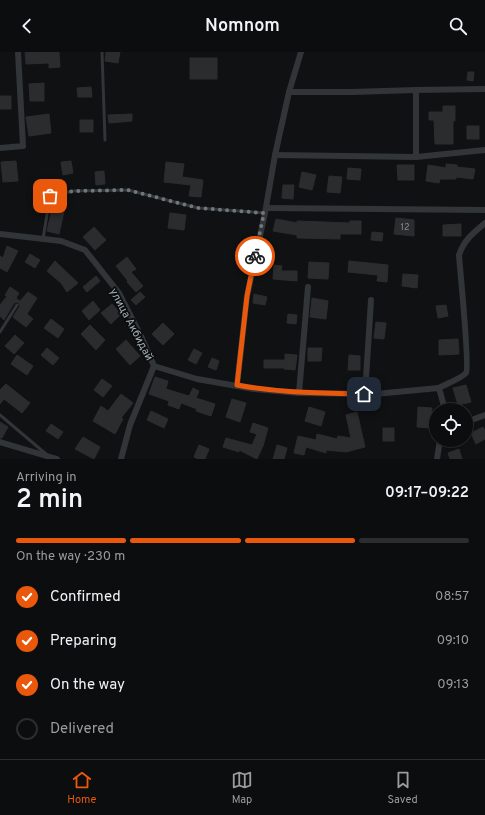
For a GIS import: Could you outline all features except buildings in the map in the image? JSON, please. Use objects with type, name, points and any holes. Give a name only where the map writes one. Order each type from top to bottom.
[{"type":"street","points":[[0,148],[23,146],[18,52]]},
{"type":"street","points":[[237,385],[247,296],[275,155],[289,92],[301,52]]},
{"type":"street","points":[[289,92],[485,89]]},
{"type":"street","points":[[416,90],[416,157]]},
{"type":"street","points":[[275,155],[416,157],[485,150]]},
{"type":"street","points":[[265,210],[485,210]]},
{"type":"street","points":[[443,403],[439,388],[462,376],[467,372],[468,368],[459,255],[462,246],[470,235],[485,223]]},
{"type":"street","name":"улица Акбидай","points":[[0,234],[61,242],[85,250],[119,293],[141,336],[154,366],[197,379],[254,389],[375,394],[439,388]]},
{"type":"street","points":[[299,392],[308,287]]},
{"type":"street","points":[[364,394],[371,300]]},
{"type":"street","points":[[121,459],[130,425],[154,366]]},
{"type":"street","points":[[473,419],[485,415]]},
{"type":"street","points":[[0,442],[57,459]]},
{"type":"street","points":[[437,459],[439,447]]},
{"type":"lane","points":[[102,52],[105,140]]},
{"type":"lane","points":[[43,239],[50,196],[73,191],[128,190],[198,208],[265,210]]},
{"type":"lane","points":[[0,332],[17,305]]},
{"type":"lane","points":[[0,415],[49,456]]},
{"type":"way so far","points":[[50,196],[73,191],[128,190],[198,208],[264,213],[255,256]]},
{"type":"route","points":[[255,256],[247,296],[237,385],[254,389],[364,394]]}]
